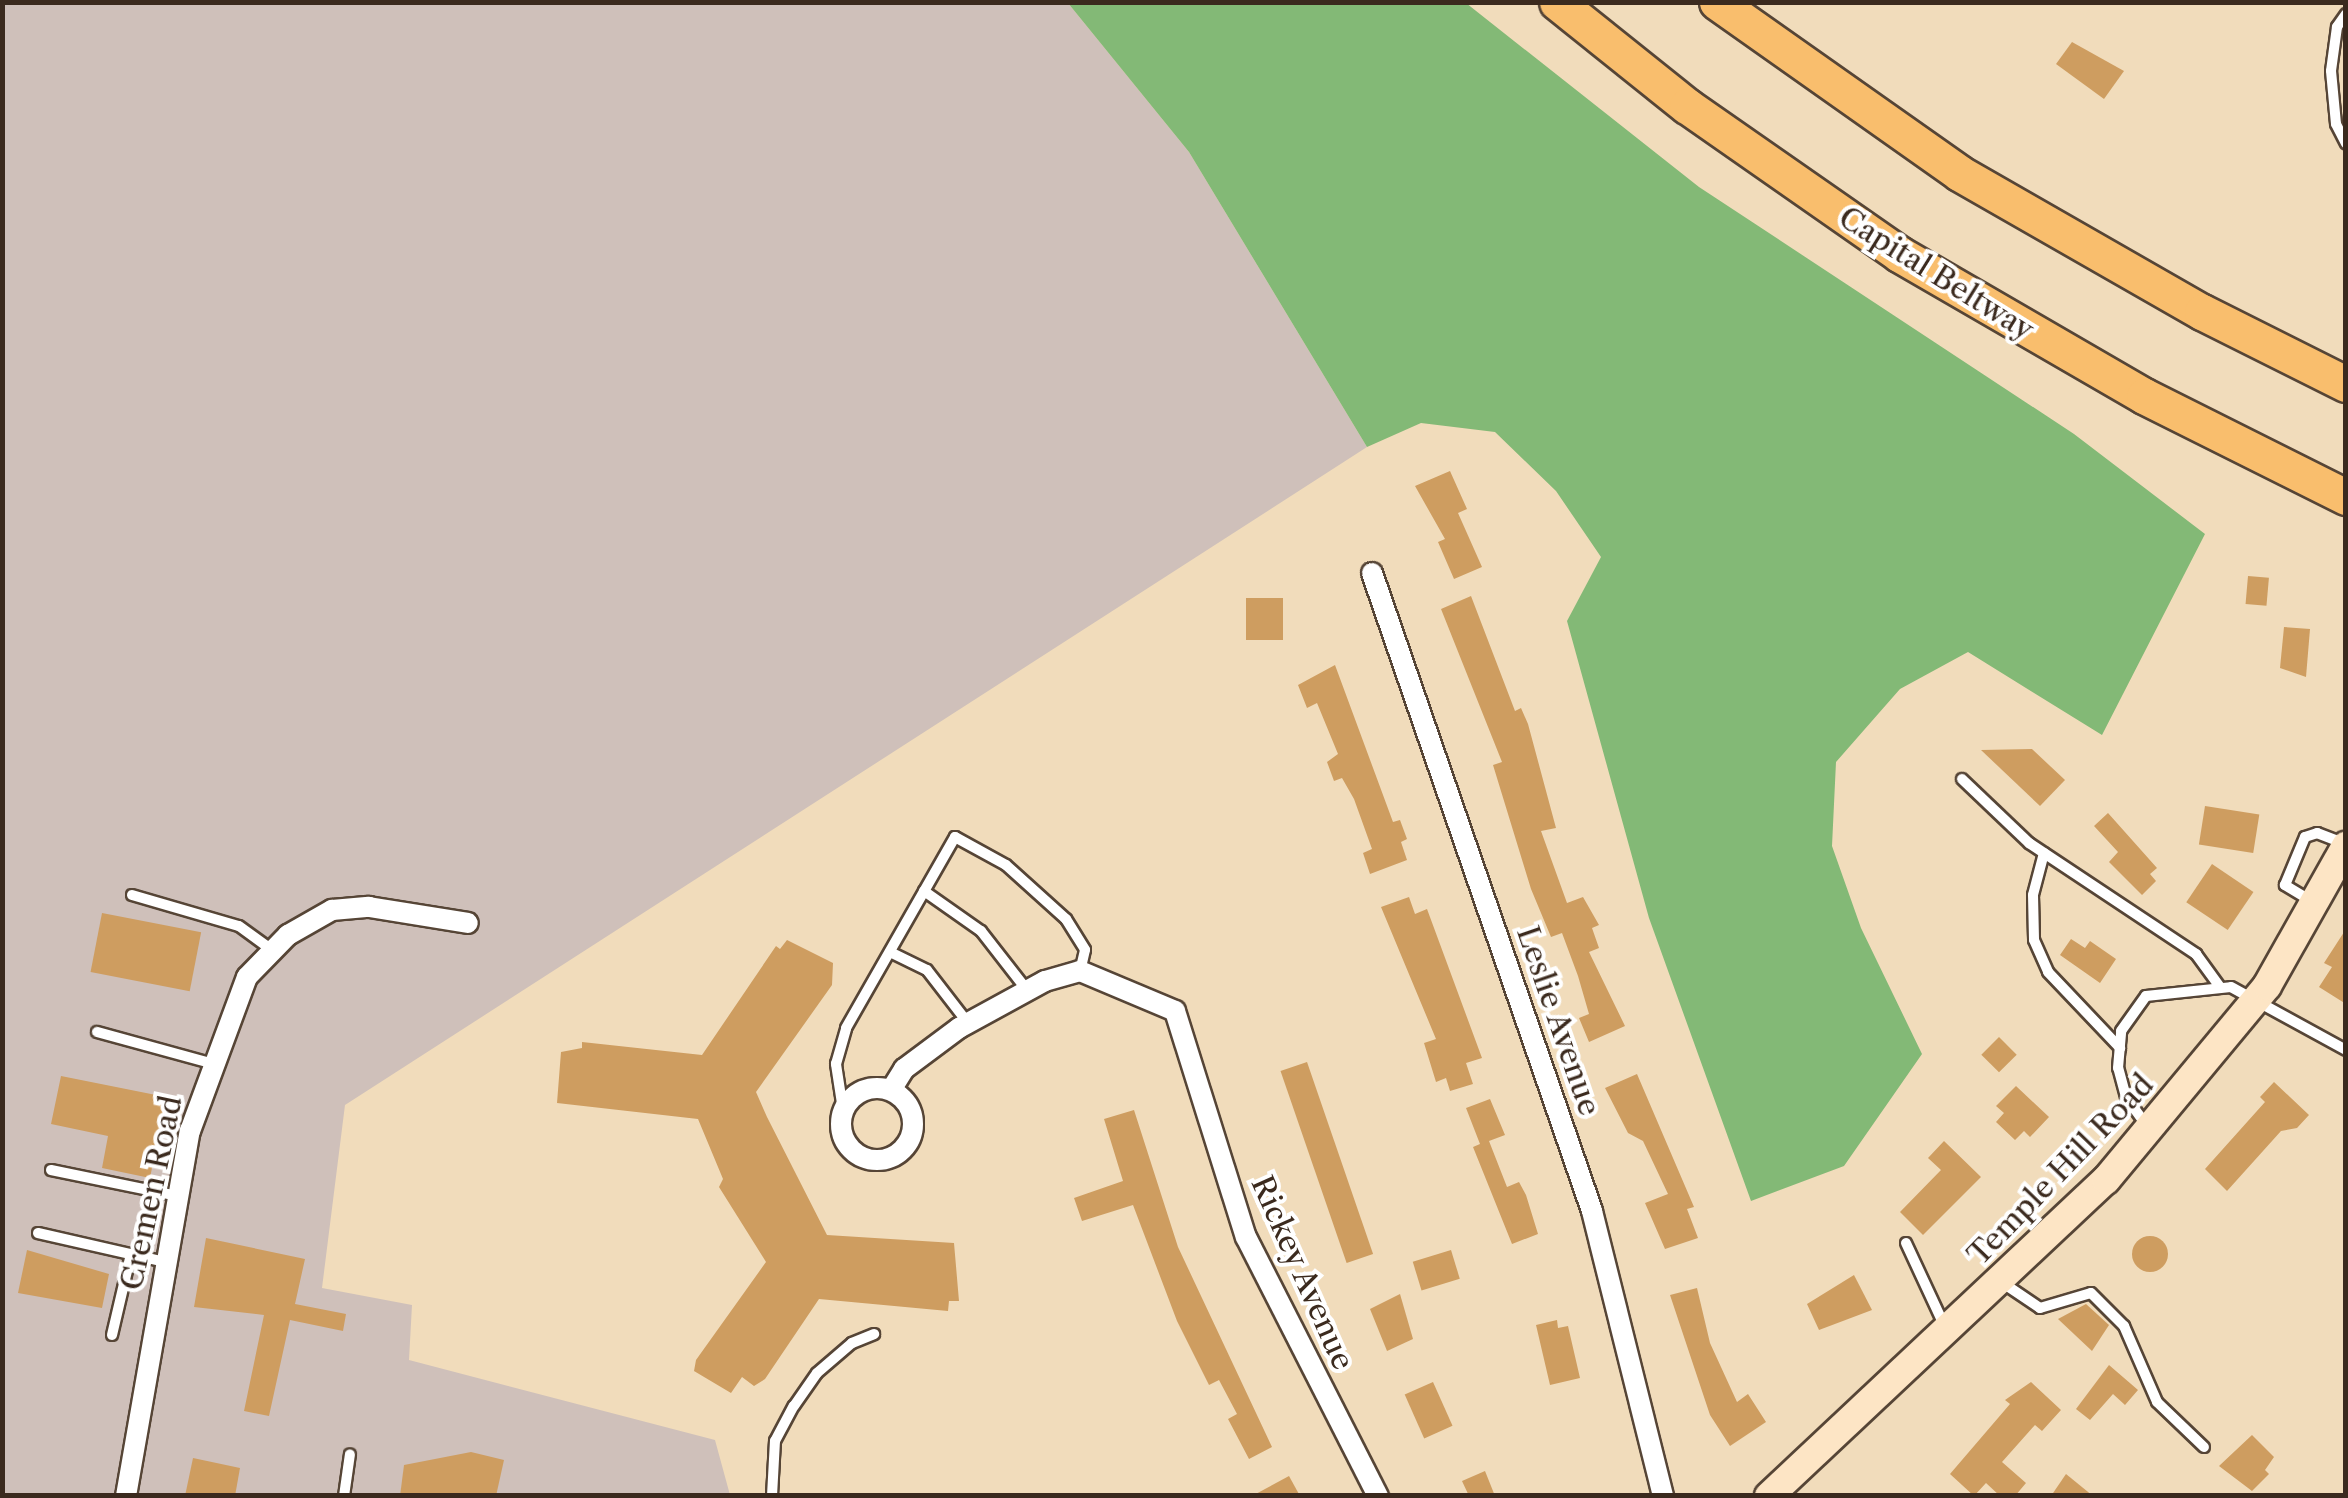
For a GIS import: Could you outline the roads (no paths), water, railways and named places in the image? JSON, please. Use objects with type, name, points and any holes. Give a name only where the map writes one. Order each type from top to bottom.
[{"type":"highway","name":"Capital Beltway","points":[[1557,2],[1687,106],[1899,254],[2144,396],[2346,496]]},
{"type":"highway","points":[[1717,2],[1958,173],[2202,312],[2346,384]]},
{"type":"main road","name":"Temple Hill Road","points":[[1769,1496],[1999,1281],[2149,1130],[2258,998],[2317,905],[2346,845]]},
{"type":"street","name":"Leslie Avenue","points":[[1372,572],[1592,1211],[1664,1496]]},
{"type":"street","name":"Cremen Road","points":[[126,1496],[190,1131],[234,1002],[272,950],[312,916],[353,906],[468,923]]},
{"type":"street","points":[[891,1090],[904,1069],[968,1023],[1027,990],[1080,971]]},
{"type":"street","name":"Rickey Avenue","points":[[1080,971],[1174,1010],[1246,1237],[1378,1496]]},
{"type":"street","points":[[863,1090],[891,1090],[903,1098],[914,1124],[911,1138],[891,1158],[863,1158],[851,1150],[840,1124],[843,1110],[863,1090]]},
{"type":"lane","points":[[2346,14],[2332,71],[2336,124],[2346,144]]},
{"type":"lane","points":[[1962,779],[2044,853],[2196,954],[2220,987]]},
{"type":"lane","points":[[2317,905],[2285,885],[2285,876],[2305,837],[2317,833],[2346,845]]},
{"type":"lane","points":[[843,1110],[836,1064],[846,1028],[955,837],[977,846],[1066,919],[1084,950],[1080,971]]},
{"type":"lane","points":[[2044,853],[2033,895],[2034,940],[2048,972],[2120,1048]]},
{"type":"lane","points":[[924,892],[980,931],[1027,990]]},
{"type":"lane","points":[[132,895],[239,926],[272,950]]},
{"type":"lane","points":[[890,952],[927,970],[968,1023]]},
{"type":"lane","points":[[2149,1130],[2126,1097],[2120,1048],[2121,1031],[2146,996],[2220,987],[2258,998],[2346,1050]]},
{"type":"lane","points":[[97,1032],[214,1064]]},
{"type":"lane","points":[[52,1170],[179,1196]]},
{"type":"lane","points":[[38,1233],[166,1262]]},
{"type":"lane","points":[[1906,1244],[1946,1330]]},
{"type":"lane","points":[[112,1334],[131,1254]]},
{"type":"lane","points":[[1999,1281],[2040,1308],[2091,1292],[2124,1326],[2157,1402],[2204,1448]]},
{"type":"lane","points":[[772,1496],[774,1441],[794,1406],[817,1373],[852,1343],[874,1334]]},
{"type":"lane","points":[[344,1496],[350,1454]]}]
